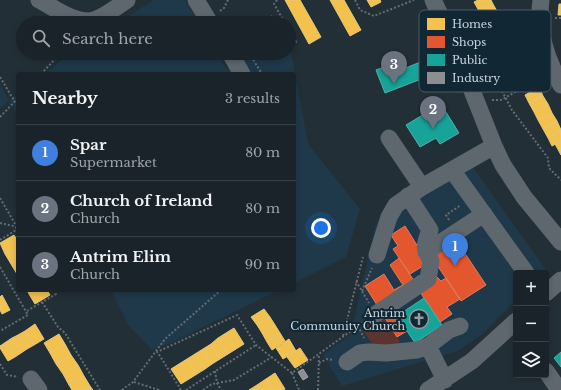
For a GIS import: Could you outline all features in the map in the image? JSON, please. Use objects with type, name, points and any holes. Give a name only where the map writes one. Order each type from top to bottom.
[{"type":"street","points":[[39,0],[68,16]]},
{"type":"street","points":[[102,16],[126,0]]},
{"type":"street","points":[[196,0],[206,16]]},
{"type":"street","points":[[433,0],[438,10]]},
{"type":"street","points":[[234,60],[241,72]]},
{"type":"street","points":[[551,64],[557,78]]},
{"type":"street","points":[[473,92],[503,165],[521,192],[561,242]]},
{"type":"street","points":[[376,314],[428,279],[431,261],[424,245],[430,230],[415,192],[389,138]]},
{"type":"street","points":[[370,256],[392,210],[398,203],[494,146]]},
{"type":"street","points":[[452,170],[524,270]]},
{"type":"street","points":[[426,252],[484,214]]},
{"type":"street","points":[[549,290],[561,280]]},
{"type":"street","points":[[428,390],[472,361],[513,324]]},
{"type":"street","points":[[347,362],[360,353],[386,353],[417,350],[428,346],[449,330],[460,326]]},
{"type":"street","points":[[428,346],[445,380]]},
{"type":"street","points":[[549,375],[557,386]]},
{"type":"path","points":[[276,0],[274,4],[281,16]]},
{"type":"path","points":[[355,0],[360,10],[374,16],[414,0]]},
{"type":"path","points":[[43,72],[54,60]]},
{"type":"path","points":[[253,60],[261,72]]},
{"type":"path","points":[[0,77],[15,102],[0,118]]},
{"type":"path","points":[[502,92],[512,110],[548,158],[549,168],[561,180]]},
{"type":"path","points":[[478,105],[489,101],[501,100],[521,92]]},
{"type":"path","points":[[0,198],[16,226]]},
{"type":"path","points":[[456,231],[446,215],[472,198]]},
{"type":"path","points":[[0,223],[16,228]]},
{"type":"path","points":[[0,240],[16,230]]},
{"type":"path","points":[[342,338],[356,282],[370,256]]},
{"type":"path","points":[[362,291],[370,256]]},
{"type":"path","points":[[0,267],[28,314],[0,331]]},
{"type":"path","points":[[292,373],[376,314],[356,282]]},
{"type":"path","points":[[26,312],[56,294],[55,292]]},
{"type":"path","points":[[122,390],[133,382],[157,352],[165,339],[219,292]]},
{"type":"path","points":[[42,302],[58,327],[65,333],[100,390]]},
{"type":"path","points":[[157,352],[237,315],[256,345],[292,373],[299,390]]},
{"type":"path","points":[[186,390],[256,345]]},
{"type":"path","points":[[157,352],[181,390]]},
{"type":"path","points":[[318,390],[319,354]]},
{"type":"path","points":[[203,390],[212,384],[234,380],[272,357]]},
{"type":"path","points":[[319,363],[327,359]]},
{"type":"path","points":[[0,364],[7,375],[35,384]]},
{"type":"path","points":[[215,371],[217,383],[221,390]]},
{"type":"path","points":[[133,382],[160,390]]},
{"type":"shaded area","points":[[153,0],[185,0],[195,16],[129,16]]},
{"type":"shaded area","points":[[61,60],[221,60],[227,70],[243,60],[292,60],[295,72],[48,72]]},
{"type":"shaded area","points":[[296,79],[308,144],[360,209],[346,257],[296,282]]},
{"type":"shaded area","points":[[0,85],[9,100],[0,109]]},
{"type":"shaded area","points":[[16,96],[16,112],[9,100]]},
{"type":"shaded area","points":[[465,156],[546,270],[513,270],[513,303],[483,334],[457,351],[342,386],[323,355],[351,334],[375,227],[389,200],[408,187]]},
{"type":"shaded area","points":[[112,292],[275,292],[173,342],[152,350],[128,325]]},
{"type":"shaded area","points":[[382,313],[400,342],[388,348],[374,347],[361,327]]},
{"type":"building: Homes","points":[[285,0],[300,0],[321,37],[309,44],[296,20],[296,16],[294,16]]},
{"type":"building: Homes","points":[[330,0],[344,0],[361,30],[350,36]]},
{"type":"building: Homes","points":[[367,0],[380,0],[381,2],[371,7]]},
{"type":"building: Homes","points":[[478,0],[491,0],[493,4],[478,10],[474,2]]},
{"type":"building: Homes","points":[[493,4],[496,10],[481,10]]},
{"type":"building: Homes","points":[[559,4],[561,4],[561,15],[558,15]]},
{"type":"building: Homes","points":[[530,92],[541,92],[543,96],[529,103],[525,95]]},
{"type":"building: Homes","points":[[543,96],[548,104],[534,112],[529,103]]},
{"type":"building: Homes","points":[[548,104],[552,113],[538,120],[534,112]]},
{"type":"building: Homes","points":[[552,113],[557,121],[543,129],[538,120]]},
{"type":"building: Homes","points":[[557,121],[561,130],[548,138],[543,129]]},
{"type":"building: Homes","points":[[561,130],[561,141],[552,146],[548,138]]},
{"type":"building: Homes","points":[[561,141],[561,155],[555,144]]},
{"type":"building: Homes","points":[[14,235],[16,238],[16,247],[5,254],[0,243]]},
{"type":"building: Homes","points":[[16,247],[16,261],[11,264],[5,254]]},
{"type":"building: Homes","points":[[16,261],[16,272],[11,264]]},
{"type":"building: Homes","points":[[32,292],[48,292],[50,295],[35,304],[29,294]]},
{"type":"building: Homes","points":[[2,295],[10,310],[2,314],[0,310],[0,297]]},
{"type":"building: Homes","points":[[264,309],[270,317],[257,325],[251,317]]},
{"type":"building: Homes","points":[[270,317],[275,325],[262,333],[257,325]]},
{"type":"building: Homes","points":[[35,324],[44,339],[34,345],[25,331]]},
{"type":"building: Homes","points":[[275,325],[280,333],[267,342],[262,333]]},
{"type":"building: Homes","points":[[234,328],[244,344],[236,349],[226,333]]},
{"type":"building: Homes","points":[[25,331],[34,345],[27,349],[18,335]]},
{"type":"building: Homes","points":[[226,333],[236,349],[228,354],[218,338]]},
{"type":"building: Homes","points":[[280,333],[285,341],[272,350],[267,342]]},
{"type":"building: Homes","points":[[59,334],[65,344],[50,353],[44,343]]},
{"type":"building: Homes","points":[[18,335],[27,349],[21,353],[12,338]]},
{"type":"building: Homes","points":[[12,338],[21,353],[15,357],[6,342]]},
{"type":"building: Homes","points":[[218,338],[228,354],[220,359],[211,344]]},
{"type":"building: Homes","points":[[289,339],[296,351],[283,359],[276,348]]},
{"type":"building: Homes","points":[[6,342],[15,357],[8,361],[0,348],[0,346]]},
{"type":"building: Homes","points":[[65,344],[71,355],[56,364],[50,353]]},
{"type":"building: Homes","points":[[211,344],[220,359],[212,364],[203,349]]},
{"type":"building: Homes","points":[[300,348],[308,360],[295,368],[287,357]]},
{"type":"building: Homes","points":[[203,349],[212,364],[205,369],[195,354]]},
{"type":"building: Homes","points":[[195,354],[205,369],[197,374],[187,359]]},
{"type":"building: Homes","points":[[71,355],[78,365],[63,374],[56,364]]},
{"type":"building: Homes","points":[[187,359],[197,374],[189,379],[179,364]]},
{"type":"building: Homes","points":[[179,364],[189,379],[181,384],[171,369]]},
{"type":"building: Homes","points":[[78,365],[84,376],[69,385],[63,374]]},
{"type":"building: Homes","points":[[275,373],[285,389],[273,390],[266,379]]},
{"type":"building: Homes","points":[[84,376],[90,386],[84,390],[72,390],[69,385]]},
{"type":"building: Homes","points":[[266,379],[273,390],[260,390],[257,385]]},
{"type":"building: Homes","points":[[257,385],[260,390],[249,390]]},
{"type":"building: Homes","points":[[90,386],[93,390],[84,390]]},
{"type":"building: Shops","points":[[405,226],[428,263],[410,274],[393,249],[398,246],[391,235]]},
{"type":"building: Shops","points":[[454,237],[486,285],[461,301],[429,253]]},
{"type":"building: Shops","points":[[399,258],[416,284],[379,308],[365,286],[384,274],[394,290],[403,285],[390,265]]},
{"type":"building: Shops","points":[[437,277],[441,281],[446,278],[460,299],[447,307],[452,314],[440,322],[418,289]]},
{"type":"building: Shops","points":[[391,307],[407,331],[397,337],[382,313]]},
{"type":"building: Public","points":[[395,63],[398,71],[419,63],[419,80],[385,93],[376,70]]},
{"type":"building: Public","points":[[441,104],[459,133],[440,144],[436,138],[420,147],[406,125]]},
{"type":"building: Public","name":"Antrim Community Church","points":[[424,298],[442,325],[415,343],[397,316]]},
{"type":"building: Public","points":[[561,352],[561,367],[554,358]]},
{"type":"building: Industry","points":[[303,369],[308,377],[303,380],[298,372]]},
{"type":"place","name":"Antrim Elim","points":[[394,84]]},
{"type":"place","name":"Church of Ireland","points":[[433,129]]},
{"type":"place","name":"Spar","points":[[455,266]]},
{"type":"place","name":"Antrim Community Church","points":[[419,319]]}]
